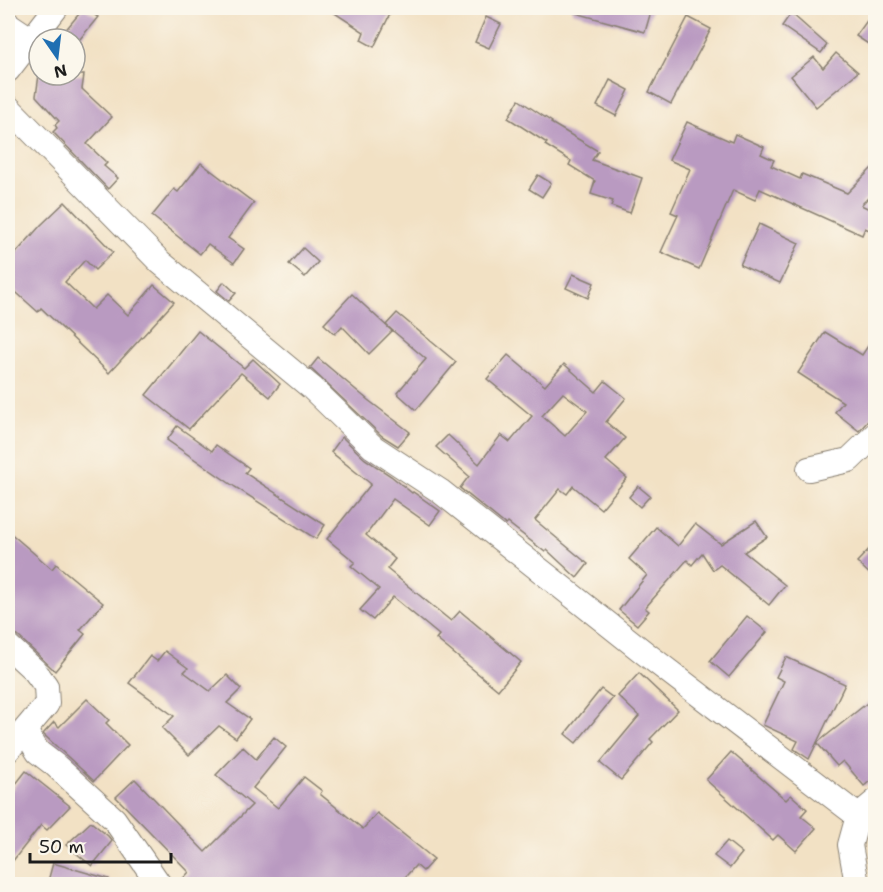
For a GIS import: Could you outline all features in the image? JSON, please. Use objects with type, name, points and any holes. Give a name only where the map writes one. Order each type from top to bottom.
[{"type":"street","points":[[42,27],[56,8]]},
{"type":"street","points":[[8,24],[27,37]]},
{"type":"street","points":[[8,69],[27,46]]},
{"type":"street","points":[[8,107],[160,262],[312,388],[373,447],[440,491],[646,654],[867,809],[850,845],[857,885]]},
{"type":"street","points":[[808,469],[849,460],[876,434]]},
{"type":"street","points":[[8,646],[35,671],[46,686],[47,704],[8,750]]},
{"type":"street","points":[[25,731],[38,752],[114,819],[159,885]]},
{"type":"building","points":[[84,8],[98,17],[87,30],[87,27],[68,27]]},
{"type":"building","points":[[327,8],[393,8],[374,47],[361,40],[364,32]]},
{"type":"building","points":[[572,8],[652,8],[645,32],[572,12]]},
{"type":"building","points":[[876,8],[876,49],[856,36]]},
{"type":"building","points":[[791,13],[827,45],[821,53],[782,26]]},
{"type":"building","points":[[486,17],[501,24],[489,48],[475,42]]},
{"type":"building","points":[[688,17],[711,29],[671,104],[649,92]]},
{"type":"building","points":[[836,53],[858,72],[816,107],[791,76],[814,57],[823,68]]},
{"type":"building","points":[[610,80],[629,90],[616,116],[597,106]]},
{"type":"building","points":[[37,87],[82,87],[112,117],[87,144],[107,163],[104,166],[118,178],[108,189],[53,132],[59,121],[36,96]]},
{"type":"building","points":[[519,100],[551,123],[598,151],[592,160],[642,178],[630,213],[611,206],[613,201],[591,194],[595,181],[569,165],[571,161],[545,145],[547,143],[508,118]]},
{"type":"building","points":[[687,122],[732,142],[735,134],[764,147],[761,154],[774,160],[771,166],[800,179],[802,174],[847,193],[876,164],[876,190],[861,205],[876,212],[876,233],[865,228],[862,235],[760,189],[755,200],[733,190],[699,269],[661,252],[678,215],[671,212],[690,169],[669,160]]},
{"type":"building","points":[[201,163],[254,203],[228,238],[244,249],[234,263],[208,244],[200,254],[152,216],[174,189],[178,192]]},
{"type":"building","points":[[538,175],[551,183],[542,197],[529,189]]},
{"type":"building","points":[[65,202],[113,252],[95,270],[85,260],[65,282],[93,309],[107,295],[128,315],[154,285],[174,302],[109,373],[41,308],[38,312],[8,285],[8,262]]},
{"type":"building","points":[[759,224],[799,243],[780,283],[740,265]]},
{"type":"building","points":[[303,248],[318,262],[305,277],[289,264]]},
{"type":"building","points":[[573,274],[594,283],[588,298],[566,288]]},
{"type":"building","points":[[224,282],[236,293],[229,301],[217,291]]},
{"type":"building","points":[[352,294],[392,331],[369,354],[342,326],[335,334],[324,324]]},
{"type":"building","points":[[397,313],[456,362],[416,410],[397,393],[426,359],[386,325]]},
{"type":"building","points":[[198,331],[244,368],[253,359],[280,384],[270,397],[241,373],[189,429],[146,395]]},
{"type":"building","points":[[825,332],[862,355],[876,334],[876,412],[859,431],[835,412],[843,402],[798,373]]},
{"type":"building","points":[[508,355],[545,386],[564,364],[596,392],[605,381],[626,398],[606,422],[625,438],[606,460],[627,478],[601,509],[573,486],[567,494],[560,489],[535,520],[588,564],[577,578],[547,550],[545,552],[508,523],[506,525],[460,488],[469,476],[436,447],[448,435],[479,464],[501,435],[510,442],[532,416],[487,379]],"holes":[[[563,393],[587,411],[565,436],[542,416]]]},
{"type":"building","points":[[318,358],[410,432],[398,446],[382,436],[310,368]]},
{"type":"building","points":[[177,426],[212,451],[216,445],[249,468],[245,473],[325,525],[316,539],[167,440]]},
{"type":"building","points":[[342,437],[365,459],[440,511],[430,525],[393,499],[366,535],[395,559],[387,569],[451,621],[460,611],[521,662],[498,690],[436,639],[439,635],[393,597],[373,620],[360,610],[379,589],[351,566],[355,562],[327,539],[371,484],[331,452]]},
{"type":"building","points":[[638,486],[650,496],[640,507],[629,497]]},
{"type":"building","points":[[756,521],[767,537],[744,552],[785,585],[769,605],[720,565],[713,570],[702,553],[692,565],[687,560],[645,608],[649,611],[637,625],[619,610],[647,575],[629,559],[656,527],[678,546],[695,524],[721,544]]},
{"type":"building","points":[[8,531],[52,569],[56,564],[103,603],[80,630],[85,634],[55,671],[18,636],[8,631]]},
{"type":"building","points":[[876,542],[876,580],[857,562]]},
{"type":"building","points":[[747,616],[767,632],[729,677],[710,661]]},
{"type":"building","points":[[165,651],[188,668],[184,672],[210,691],[227,675],[241,689],[227,703],[250,719],[236,738],[219,726],[189,755],[162,728],[174,716],[129,683],[150,656],[157,661]]},
{"type":"building","points":[[786,657],[845,684],[809,759],[794,749],[798,741],[763,725],[784,681],[776,677]]},
{"type":"building","points":[[639,673],[678,710],[650,739],[653,742],[621,780],[600,763],[639,716],[618,696]]},
{"type":"building","points":[[601,689],[613,698],[576,743],[565,734]]},
{"type":"building","points":[[876,696],[876,776],[864,786],[843,761],[837,766],[817,743]]},
{"type":"building","points":[[87,699],[109,720],[106,723],[128,745],[94,781],[43,734],[54,722],[59,727]]},
{"type":"building","points":[[274,737],[286,747],[253,788],[278,808],[304,777],[322,791],[320,794],[363,829],[377,813],[434,859],[423,871],[416,865],[398,885],[177,885],[189,872],[116,797],[135,779],[205,852],[252,805],[216,775],[243,747],[256,759]]},
{"type":"building","points":[[731,752],[786,800],[791,795],[807,809],[801,816],[816,828],[796,851],[778,835],[773,840],[706,780]]},
{"type":"building","points":[[26,771],[70,806],[47,830],[41,825],[8,867],[8,794]]},
{"type":"building","points":[[91,822],[112,841],[92,866],[66,845]]},
{"type":"building","points":[[727,841],[742,853],[730,868],[714,856]]},
{"type":"building","points":[[53,863],[109,879],[108,885],[47,885]]}]
